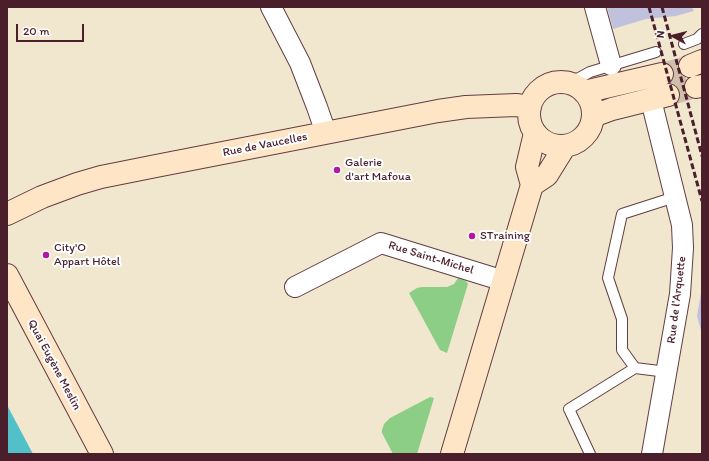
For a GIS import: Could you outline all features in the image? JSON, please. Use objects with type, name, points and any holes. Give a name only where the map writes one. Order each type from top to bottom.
[{"type":"main road","points":[[577,88],[662,74]]},
{"type":"main road","points":[[560,82],[577,88],[591,103],[593,116],[590,127],[584,136],[575,143],[565,146],[554,146],[543,141],[535,133],[530,120],[530,106],[533,97],[540,89],[549,84],[560,82]]},
{"type":"main road","points":[[593,116],[659,98]]},
{"type":"main road","name":"Rue de Vaucelles","points":[[7,214],[77,184],[102,177],[459,108],[516,105],[530,106]]},
{"type":"main road","points":[[452,454],[532,185],[527,167],[535,133]]},
{"type":"main road","points":[[532,185],[547,175],[565,146]]},
{"type":"main road","name":"Quai Eugène Meslin","points":[[7,276],[102,454]]},
{"type":"street","points":[[271,7],[300,63],[326,133]]},
{"type":"street","points":[[595,7],[612,65]]},
{"type":"street","name":"Rue de l'Arquette","points":[[652,454],[683,270],[682,225],[675,197],[659,98]]},
{"type":"street","name":"Rue Saint-Michel","points":[[294,287],[381,243],[504,281]]},
{"type":"lane","points":[[684,44],[696,39],[702,34]]},
{"type":"lane","points":[[577,88],[590,72],[656,52]]},
{"type":"lane","points":[[635,368],[622,350],[622,319],[608,278],[622,214],[675,197]]},
{"type":"lane","points":[[590,454],[568,409],[635,368],[667,372]]},
{"type":"shaded area","points":[[607,7],[692,7],[694,11],[676,16],[646,19],[613,29]]},
{"type":"shaded area","points":[[702,287],[702,334],[697,316]]},
{"type":"green space","points":[[458,278],[466,281],[468,284],[447,353],[440,350],[409,293],[422,287],[447,287],[454,284]]},
{"type":"green space","points":[[430,397],[434,398],[417,454],[393,454],[382,433],[384,424],[390,418]]},
{"type":"water","points":[[7,405],[33,454],[7,454]]},
{"type":"tunnel","points":[[662,74],[690,66]]},
{"type":"tunnel","points":[[668,95],[696,87]]},
{"type":"railway","points":[[649,7],[702,201]]},
{"type":"railway","points":[[662,7],[702,156]]},
{"type":"place","name":"Galerie d'art Mafoua","points":[[337,170]]},
{"type":"place","name":"STraining","points":[[472,236]]},
{"type":"place","name":"City'O Appart Hôtel","points":[[46,255]]}]
